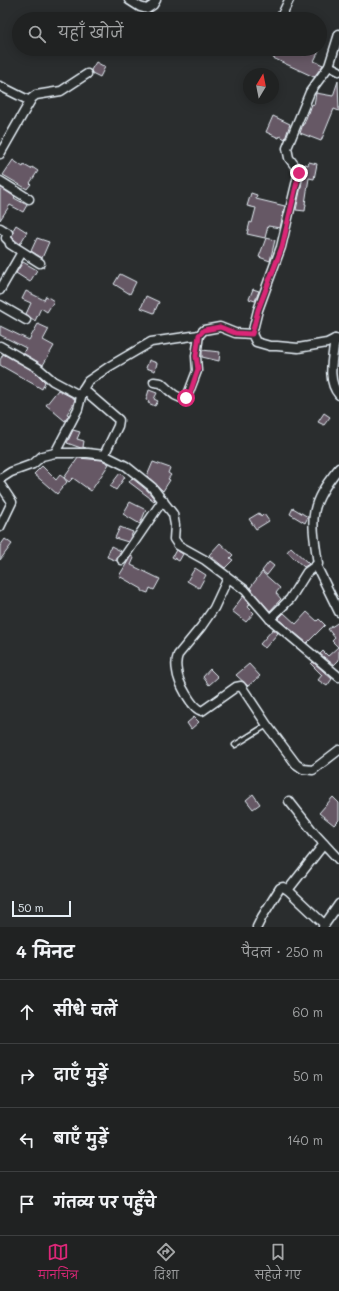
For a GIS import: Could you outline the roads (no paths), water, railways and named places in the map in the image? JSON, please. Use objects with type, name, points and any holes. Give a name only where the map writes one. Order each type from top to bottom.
[{"type":"street","points":[[129,0],[140,7],[148,9],[153,6],[156,0]]},
{"type":"street","points":[[283,12],[289,0]]},
{"type":"street","points":[[337,339],[327,343],[298,348],[264,345],[256,342],[252,334],[258,310],[282,247],[298,176],[298,170],[289,158],[288,148],[310,92],[329,66],[339,34]]},
{"type":"street","points":[[329,66],[339,71]]},
{"type":"street","points":[[0,154],[4,140],[36,95],[61,91],[87,74]]},
{"type":"street","points":[[0,86],[30,102]]},
{"type":"street","points":[[0,181],[29,199]]},
{"type":"street","points":[[0,228],[8,233],[6,238],[10,244],[40,262]]},
{"type":"street","points":[[0,290],[22,252]]},
{"type":"street","points":[[0,305],[26,320]]},
{"type":"street","points":[[154,382],[161,383],[168,391],[180,397],[187,397],[190,393],[198,369],[196,356],[199,335],[204,330],[220,327],[235,333],[252,334]]},
{"type":"street","points":[[55,453],[78,409],[82,393],[88,381],[146,345],[159,340],[199,335]]},
{"type":"street","points":[[337,339],[332,364],[332,382],[339,395]]},
{"type":"street","points":[[0,346],[38,368],[53,381],[64,387],[82,393],[119,420],[118,426],[104,455]]},
{"type":"street","points":[[0,479],[11,472],[33,464],[42,456],[55,453],[88,453],[104,455],[126,466],[152,487],[173,514],[175,519],[175,542],[178,545],[205,560],[245,590],[270,619],[339,677]]},
{"type":"street","points":[[270,619],[290,599],[307,572],[318,564],[313,534],[315,506],[325,486],[339,468]]},
{"type":"street","points":[[0,484],[12,502],[0,527]]},
{"type":"street","points":[[122,560],[163,500]]},
{"type":"street","points":[[316,565],[339,612]]},
{"type":"street","points":[[228,578],[214,608],[201,627],[178,655],[177,671],[185,692],[199,710],[204,711],[236,687],[240,686],[243,688],[266,725],[296,764],[303,769],[313,770],[339,750]]},
{"type":"street","points":[[290,801],[324,844],[339,860]]},
{"type":"street","points":[[288,890],[324,844]]},
{"type":"street","points":[[258,927],[262,916],[280,888],[284,887],[288,890],[323,926],[339,904]]},
{"type":"lane","points":[[235,745],[266,725]]}]
